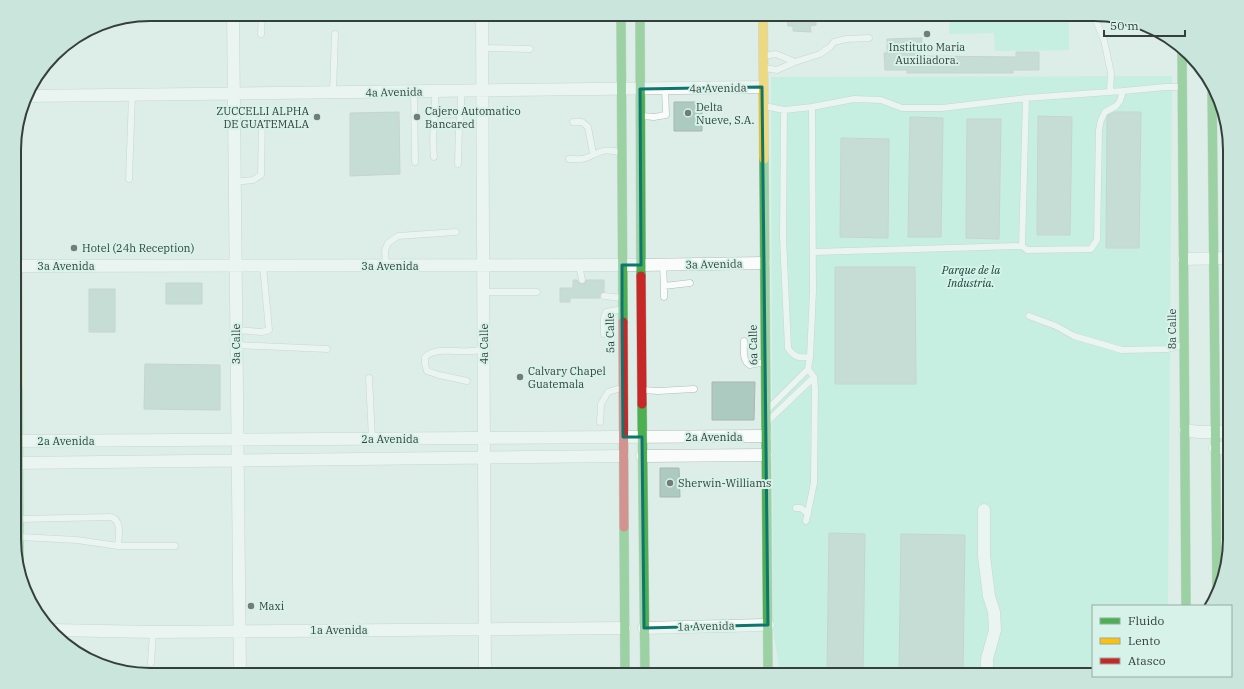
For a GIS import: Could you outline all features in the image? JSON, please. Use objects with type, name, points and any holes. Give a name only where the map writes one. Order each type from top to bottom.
[{"type":"main road","name":"5a Calle","points":[[621,21],[625,668]]},
{"type":"main road","points":[[640,21],[641,390],[645,668]]},
{"type":"main road","name":"6a Calle","points":[[763,21],[762,87],[768,668]]},
{"type":"main road","name":"8a Calle","points":[[1182,56],[1186,605]]},
{"type":"main road","points":[[1212,99],[1217,578]]},
{"type":"street","name":"3a Calle","points":[[233,21],[240,668]]},
{"type":"street","name":"4a Calle","points":[[482,21],[485,668]]},
{"type":"street","name":"4a Avenida","points":[[33,96],[762,87]]},
{"type":"street","points":[[1184,259],[1223,258]]},
{"type":"street","name":"3a Avenida","points":[[21,266],[579,266],[764,263]]},
{"type":"street","name":"2a Avenida","points":[[21,441],[642,437],[765,430]]},
{"type":"street","points":[[1185,430],[1198,432],[1223,432]]},
{"type":"street","points":[[1215,448],[1223,448]]},
{"type":"street","name":"2a Avenida","points":[[642,456],[766,455]]},
{"type":"street","name":"2a Avenida","points":[[21,463],[623,456]]},
{"type":"street","points":[[984,510],[984,556],[989,596],[994,612],[995,630],[988,659],[987,668]]},
{"type":"street","name":"1a Avenida","points":[[644,628],[768,625]]},
{"type":"street","name":"1a Avenida","points":[[59,630],[153,632],[624,628]]},
{"type":"lane","points":[[261,34],[262,21]]},
{"type":"lane","points":[[1098,21],[1111,73],[1110,92]]},
{"type":"lane","points":[[333,92],[335,34]]},
{"type":"lane","points":[[762,67],[777,70],[795,62],[820,54],[834,42],[846,39],[869,38]]},
{"type":"lane","points":[[482,48],[530,49]]},
{"type":"lane","points":[[762,56],[776,54],[795,62]]},
{"type":"lane","points":[[763,106],[784,110],[812,107],[854,98],[881,100],[902,108],[942,108],[1026,98],[1182,87]]},
{"type":"lane","points":[[640,116],[654,117],[666,115],[665,88]]},
{"type":"lane","points":[[434,157],[433,134],[435,91]]},
{"type":"lane","points":[[458,164],[462,91]]},
{"type":"lane","points":[[813,252],[1022,246],[1027,250],[1043,251],[1091,249],[1097,240],[1099,130],[1101,120],[1105,112],[1116,106],[1120,101],[1123,91]]},
{"type":"lane","points":[[414,92],[415,162]]},
{"type":"lane","points":[[129,179],[132,95]]},
{"type":"lane","points":[[1022,246],[1026,98]]},
{"type":"lane","points":[[765,412],[808,369],[810,358],[813,252],[812,107]]},
{"type":"lane","points":[[784,110],[783,237],[788,348],[797,358],[810,358]]},
{"type":"lane","points":[[435,115],[461,114]]},
{"type":"lane","points":[[234,182],[253,180],[261,175],[262,116]]},
{"type":"lane","points":[[573,122],[582,122],[588,127],[592,154]]},
{"type":"lane","points":[[569,159],[585,159],[592,154],[609,149],[622,152]]},
{"type":"lane","points":[[386,266],[384,250],[388,243],[398,236],[456,232]]},
{"type":"lane","points":[[663,265],[664,296]]},
{"type":"lane","points":[[236,330],[262,332],[269,330],[263,266]]},
{"type":"lane","points":[[579,266],[582,280]]},
{"type":"lane","points":[[664,286],[690,283]]},
{"type":"lane","points":[[483,292],[537,292]]},
{"type":"lane","points":[[604,296],[622,298]]},
{"type":"lane","points":[[604,334],[604,318],[606,312],[622,309]]},
{"type":"lane","points":[[1029,316],[1056,326],[1074,336],[1122,350],[1167,349],[1184,345]]},
{"type":"lane","points":[[744,341],[744,357],[747,363],[750,365],[765,362]]},
{"type":"lane","points":[[236,345],[327,349]]},
{"type":"lane","points":[[467,380],[439,375],[427,371],[425,364],[426,357],[429,353],[437,351],[471,351],[484,349]]},
{"type":"lane","points":[[796,508],[801,508],[807,517],[814,483],[815,389],[814,377],[808,369]]},
{"type":"lane","points":[[765,430],[814,377]]},
{"type":"lane","points":[[369,378],[372,439]]},
{"type":"lane","points":[[600,422],[601,404],[608,392],[623,387]]},
{"type":"lane","points":[[641,390],[658,391],[694,389]]},
{"type":"lane","points":[[21,520],[114,518],[118,522],[120,534],[118,546]]},
{"type":"lane","points":[[21,537],[77,540],[118,546],[176,546]]},
{"type":"lane","points":[[1216,542],[1223,542]]},
{"type":"lane","points":[[151,663],[153,632]]},
{"type":"highlighted area","points":[[762,87],[768,625],[644,628],[642,437],[623,437],[622,309],[622,265],[641,265],[640,89]]},
{"type":"green space","points":[[950,21],[1069,21],[1069,50],[995,51],[994,32],[949,34]]},
{"type":"green space","name":"Parque de la Industria.","points":[[1172,76],[1168,605],[1092,605],[1092,668],[779,668],[773,627],[771,77]]},
{"type":"building","points":[[788,21],[816,21],[816,25],[810,26],[811,32],[793,31],[793,26],[788,26]]},
{"type":"building","points":[[922,38],[921,56],[1016,57],[1016,52],[1039,52],[1039,70],[1013,70],[1013,73],[907,73],[907,70],[885,70],[884,53],[887,53],[887,39]]},
{"type":"building","name":"Delta Nueve, S.A.","points":[[674,102],[702,102],[702,131],[674,131]]},
{"type":"building","points":[[399,112],[400,174],[350,176],[350,113]]},
{"type":"building","points":[[1115,112],[1141,112],[1139,248],[1106,248],[1107,117]]},
{"type":"building","points":[[1038,116],[1072,117],[1070,235],[1037,235]]},
{"type":"building","points":[[910,117],[943,118],[941,237],[908,237]]},
{"type":"building","points":[[967,119],[1001,119],[999,239],[966,238]]},
{"type":"building","points":[[841,138],[889,139],[888,238],[840,237]]},
{"type":"building","points":[[835,267],[915,267],[916,384],[835,384]]},
{"type":"building","points":[[573,280],[577,280],[582,284],[585,283],[586,280],[604,280],[604,292],[600,294],[600,298],[570,298],[570,302],[560,302],[560,288],[573,288]]},
{"type":"building","points":[[166,283],[202,283],[202,304],[166,304]]},
{"type":"building","points":[[89,289],[115,289],[115,332],[89,332]]},
{"type":"building","points":[[145,364],[220,365],[220,410],[144,409]]},
{"type":"building","points":[[712,382],[755,382],[754,420],[712,420]]},
{"type":"building","name":"Sherwin-Williams","points":[[660,468],[679,468],[680,497],[660,497]]},
{"type":"building","points":[[829,533],[865,534],[863,668],[827,668]]},
{"type":"building","points":[[901,534],[965,535],[963,668],[899,668]]},
{"type":"traffic: fast","points":[[621,21],[623,322]]},
{"type":"traffic: fast","points":[[640,21],[641,276]]},
{"type":"traffic: fast","points":[[1182,56],[1186,605]]},
{"type":"traffic: fast","points":[[1212,99],[1217,578]]},
{"type":"traffic: fast","points":[[764,159],[768,668]]},
{"type":"traffic: fast","points":[[642,404],[645,668]]},
{"type":"traffic: fast","points":[[624,527],[625,668]]},
{"type":"traffic: slow","points":[[763,21],[764,159]]},
{"type":"traffic: jam","points":[[641,276],[642,404]]},
{"type":"traffic: jam","points":[[623,322],[624,527]]},
{"type":"place","name":"Instituto Maria Auxiliadora.","points":[[927,34]]},
{"type":"place","name":"Delta Nueve, S.A.","points":[[688,113]]},
{"type":"place","name":"ZUCCELLI ALPHA DE GUATEMALA","points":[[317,117]]},
{"type":"place","name":"Cajero Automatico Bancared","points":[[417,117]]},
{"type":"place","name":"Hotel (24h Reception)","points":[[74,248]]},
{"type":"place","name":"Calvary Chapel Guatemala","points":[[520,377]]},
{"type":"place","name":"Sherwin-Williams","points":[[670,483]]},
{"type":"place","name":"Maxi","points":[[251,606]]}]
